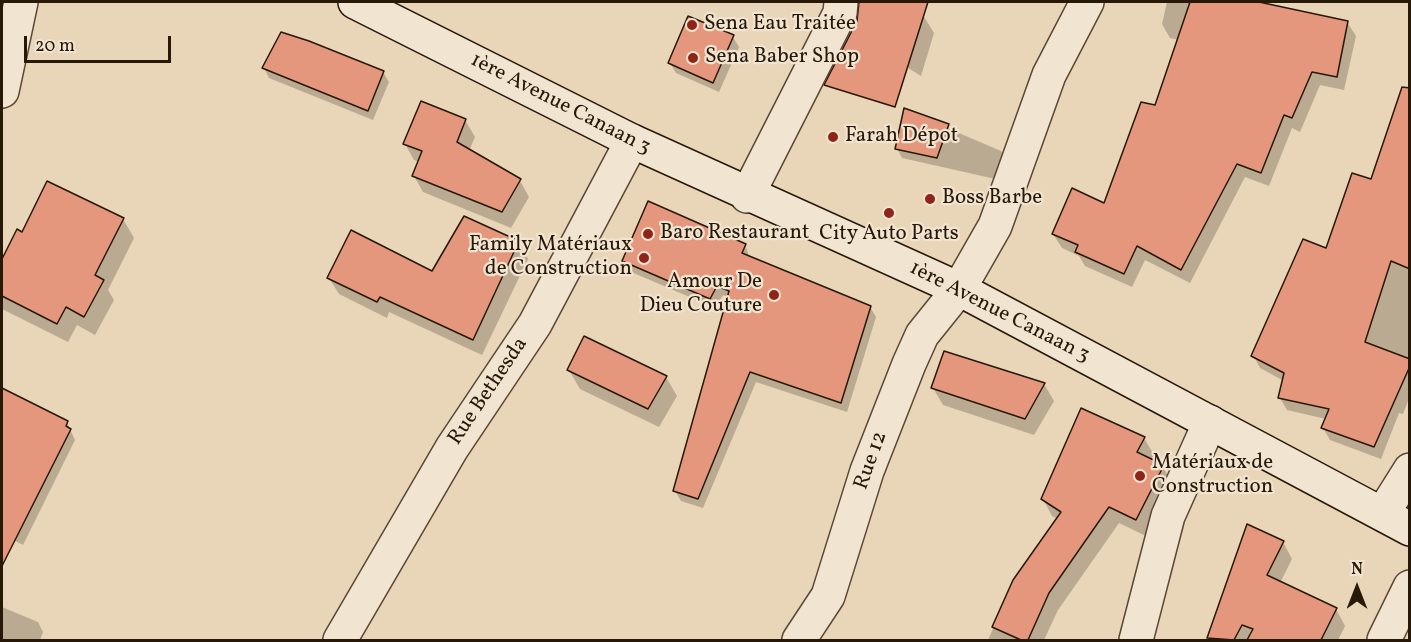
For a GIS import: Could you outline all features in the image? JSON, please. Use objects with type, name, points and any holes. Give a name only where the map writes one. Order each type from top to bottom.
[{"type":"street","points":[[2,91],[21,2]]},
{"type":"street","name":"1ère Avenue Canaan 3","points":[[355,2],[747,196],[959,290],[1396,521]]},
{"type":"street","points":[[747,196],[840,12],[841,2]]},
{"type":"street","name":"Rue 12","points":[[799,640],[828,596],[867,471],[922,335],[959,290],[995,226],[1049,75],[1088,2]]},
{"type":"street","name":"Rue Bethesda","points":[[340,640],[452,448],[535,324],[632,141]]},
{"type":"street","points":[[1136,640],[1168,516],[1210,422]]},
{"type":"street","points":[[1396,521],[1410,470]]},
{"type":"street","points":[[1384,640],[1410,587]]},
{"type":"building","points":[[859,2],[928,2],[895,107],[824,85],[857,21]]},
{"type":"building","points":[[1190,2],[1259,2],[1348,21],[1337,77],[1312,72],[1292,118],[1284,115],[1261,173],[1237,164],[1181,270],[1137,246],[1124,274],[1075,252],[1078,245],[1052,234],[1072,188],[1104,203],[1141,102],[1155,105]]},
{"type":"building","points":[[688,16],[734,35],[713,83],[668,63]]},
{"type":"building","points":[[281,32],[384,71],[368,111],[262,68]]},
{"type":"building","points":[[1402,87],[1410,88],[1410,269],[1391,261],[1365,342],[1410,359],[1410,366],[1374,447],[1321,428],[1329,409],[1278,398],[1284,373],[1251,356],[1303,239],[1326,248],[1352,173],[1371,179]]},
{"type":"building","points":[[421,101],[466,119],[457,142],[521,179],[502,212],[412,176],[422,151],[403,144]]},
{"type":"building","points":[[904,108],[949,124],[937,158],[895,149]]},
{"type":"building","points":[[47,181],[124,218],[95,275],[104,280],[84,317],[66,307],[57,324],[2,296],[2,259],[17,229],[22,232]]},
{"type":"building","points":[[648,201],[746,244],[742,253],[871,306],[841,403],[750,372],[698,499],[673,491],[729,291],[717,286],[710,299],[622,261]]},
{"type":"building","points":[[464,216],[519,241],[473,340],[380,297],[377,302],[327,278],[351,230],[432,271]]},
{"type":"building","points":[[584,336],[667,376],[648,409],[567,370]]},
{"type":"building","points":[[944,351],[1045,383],[1025,419],[931,388]]},
{"type":"building","points":[[2,388],[68,421],[66,426],[71,429],[2,566]]},
{"type":"building","points":[[1081,408],[1145,437],[1137,452],[1164,465],[1136,520],[1109,507],[1049,593],[1028,640],[1021,640],[992,627],[1013,580],[1061,512],[1041,499]]},
{"type":"building","points":[[1247,524],[1284,541],[1267,575],[1337,608],[1321,640],[1247,640],[1253,629],[1242,625],[1234,640],[1207,638]]},
{"type":"place","name":"Sena Eau Traitée","points":[[692,25]]},
{"type":"place","name":"Sena Baber Shop","points":[[693,58]]},
{"type":"place","name":"Farah Dépot","points":[[833,137]]},
{"type":"place","name":"Boss Barbe","points":[[930,199]]},
{"type":"place","name":"City Auto Parts","points":[[889,213]]},
{"type":"place","name":"Baro Restaurant","points":[[648,234]]},
{"type":"place","name":"Family Matériaux de Construction","points":[[644,258]]},
{"type":"place","name":"Amour De Dieu Couture","points":[[774,295]]},
{"type":"place","name":"Matériaux de Construction","points":[[1140,476]]}]
